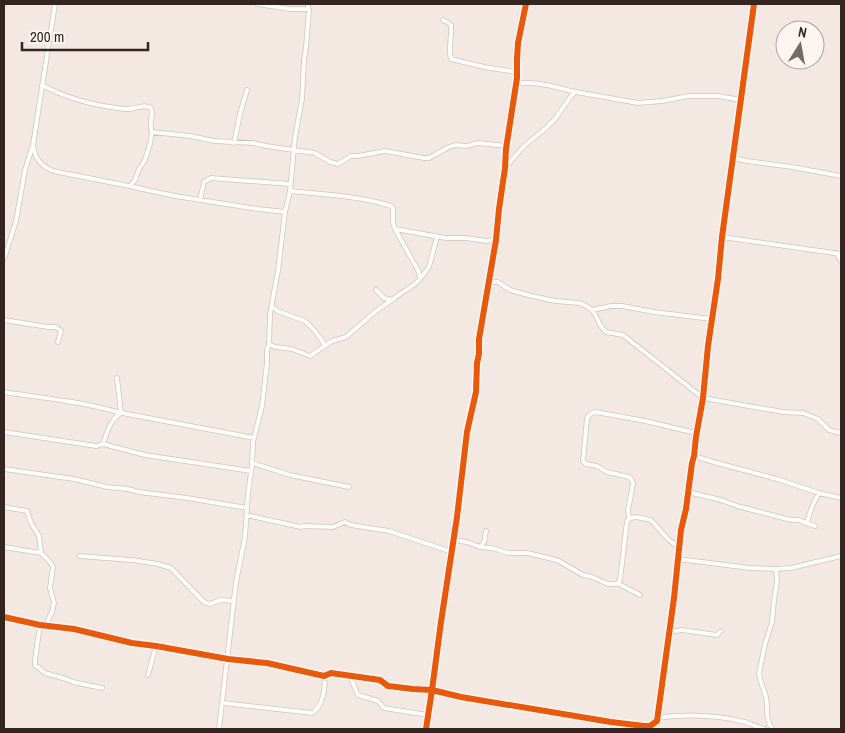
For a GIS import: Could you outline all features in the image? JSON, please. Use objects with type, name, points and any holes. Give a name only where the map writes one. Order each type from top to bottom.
[{"type":"street","points":[[4,257],[16,220],[24,170],[33,145],[54,4]]},
{"type":"street","points":[[219,729],[234,601],[245,537],[254,438],[262,406],[267,350],[270,344],[272,306],[285,212],[290,191],[303,89],[304,55],[309,10],[308,6],[290,9],[258,4]]},
{"type":"street","points":[[426,729],[461,491],[467,432],[476,392],[479,339],[496,240],[516,84],[518,43],[526,4]]},
{"type":"street","points":[[656,729],[681,530],[703,398],[722,237],[754,4]]},
{"type":"street","points":[[443,20],[451,26],[451,59],[517,72]]},
{"type":"street","points":[[516,84],[536,84],[638,103],[689,96],[718,96],[741,100]]},
{"type":"street","points":[[42,85],[68,97],[97,106],[132,110],[142,106],[151,108],[150,125],[152,132],[150,144],[145,160],[130,186]]},
{"type":"street","points":[[234,143],[247,90]]},
{"type":"street","points":[[506,166],[520,150],[546,128],[576,92]]},
{"type":"street","points":[[152,132],[315,152],[330,162],[338,164],[351,156],[385,151],[429,158],[456,145],[467,146],[478,143],[507,146]]},
{"type":"street","points":[[33,145],[34,156],[45,168],[53,171],[175,196],[258,210],[285,212]]},
{"type":"street","points":[[733,158],[841,176]]},
{"type":"street","points":[[200,200],[204,182],[211,178],[290,184]]},
{"type":"street","points":[[290,191],[367,200],[391,206],[393,209],[393,223],[419,272],[420,279]]},
{"type":"street","points":[[396,230],[446,238],[496,240]]},
{"type":"street","points":[[270,344],[275,347],[292,349],[309,356],[325,345],[346,337],[376,311],[420,279],[429,267],[437,237]]},
{"type":"street","points":[[722,237],[841,254]]},
{"type":"street","points":[[836,253],[841,261]]},
{"type":"street","points":[[489,282],[498,282],[510,290],[528,295],[582,304],[592,310],[606,332],[623,335],[703,398],[783,412],[803,413],[818,419],[829,430],[841,433]]},
{"type":"street","points":[[376,290],[384,298],[392,300]]},
{"type":"street","points":[[272,306],[278,311],[305,321],[325,345]]},
{"type":"street","points":[[592,310],[610,306],[622,306],[712,319]]},
{"type":"street","points":[[4,320],[56,327],[62,330],[58,342]]},
{"type":"street","points":[[117,378],[121,413]]},
{"type":"street","points":[[4,392],[80,404],[254,438]]},
{"type":"street","points":[[630,519],[628,510],[633,484],[632,480],[607,472],[597,466],[586,464],[583,461],[590,414],[596,412],[611,414],[696,434]]},
{"type":"street","points":[[103,444],[114,417],[121,413]]},
{"type":"street","points":[[4,432],[96,446],[103,444],[145,456],[251,471]]},
{"type":"street","points":[[694,456],[841,498]]},
{"type":"street","points":[[252,462],[290,475],[349,487]]},
{"type":"street","points":[[4,469],[247,508]]},
{"type":"street","points":[[688,492],[815,526]]},
{"type":"street","points":[[807,524],[808,515],[819,493]]},
{"type":"street","points":[[4,507],[27,511],[31,523],[39,536],[41,553]]},
{"type":"street","points":[[246,515],[301,527],[332,527],[346,522],[351,525],[388,532],[452,552]]},
{"type":"street","points":[[618,583],[620,580],[627,521],[630,519],[636,517],[651,520],[679,548]]},
{"type":"street","points":[[480,547],[484,542],[486,531]]},
{"type":"street","points":[[453,540],[508,553],[527,553],[557,560],[582,575],[608,584],[618,583],[640,595]]},
{"type":"street","points":[[4,547],[41,553],[53,567],[50,588],[54,603],[45,626]]},
{"type":"street","points":[[79,556],[132,560],[172,568],[204,602],[210,604],[222,600],[234,601]]},
{"type":"street","points":[[678,559],[750,568],[776,569],[791,568],[841,556]]},
{"type":"street","points":[[772,729],[768,721],[767,700],[759,674],[772,622],[777,581],[776,569]]},
{"type":"street","points":[[4,618],[45,626],[74,629],[119,640],[267,664],[324,676],[331,673],[380,680],[388,686],[432,690],[461,697],[611,722],[650,726],[657,720],[678,716],[705,716],[744,722],[764,729]]},
{"type":"street","points":[[40,625],[35,665],[45,673],[73,682],[102,688]]},
{"type":"street","points":[[669,632],[682,630],[717,635],[721,631]]},
{"type":"street","points":[[148,675],[156,646]]},
{"type":"street","points":[[223,703],[312,713],[318,709],[325,685],[324,676]]},
{"type":"street","points":[[350,676],[358,694],[378,701],[384,708],[428,715]]},
{"type":"street","points":[[607,729],[611,722]]},
{"type":"cycle path","points":[[4,617],[40,625],[74,629],[132,643],[228,659],[267,663],[324,676],[331,673],[380,680],[388,686],[432,690],[457,517],[467,432],[476,392],[479,339],[496,240],[506,149],[517,78],[518,43],[526,4]]},
{"type":"cycle path","points":[[426,729],[432,690],[461,697],[611,722],[650,726],[657,721],[674,598],[681,530],[703,398],[722,237],[754,4]]}]
